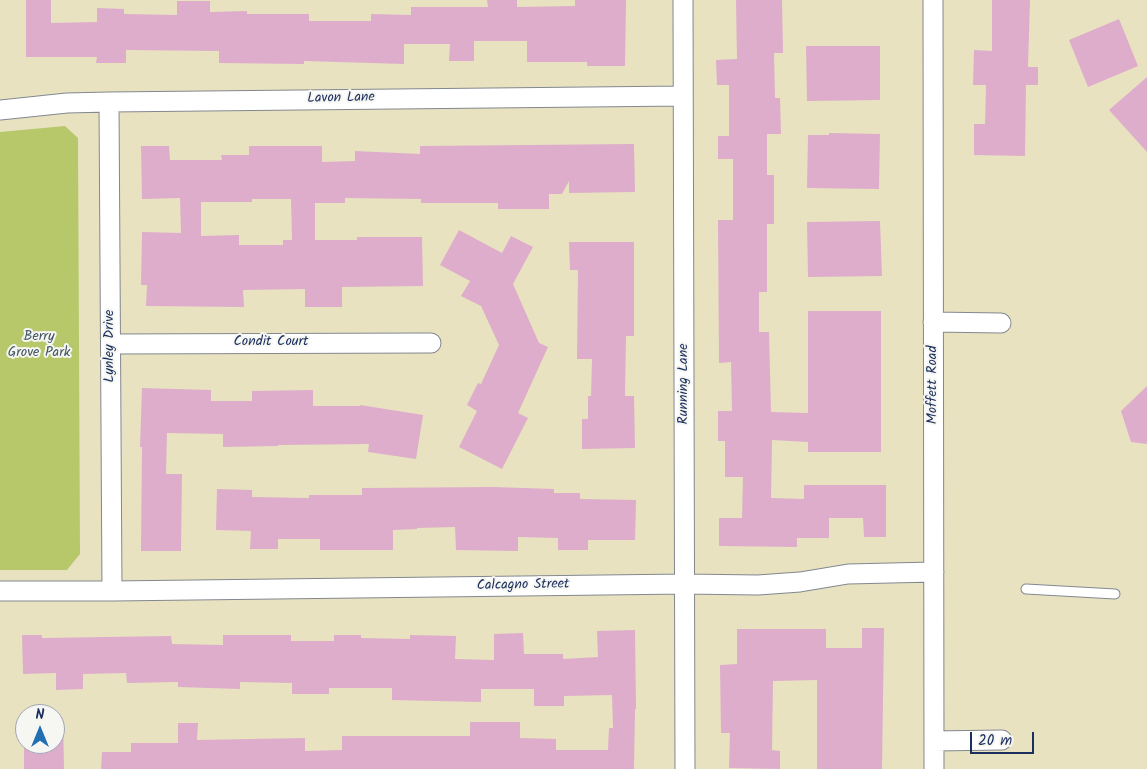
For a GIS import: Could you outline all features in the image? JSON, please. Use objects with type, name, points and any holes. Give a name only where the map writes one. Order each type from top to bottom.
[{"type":"street","name":"Running Lane","points":[[683,0],[685,769]]},
{"type":"street","name":"Moffett Road","points":[[933,0],[934,769]]},
{"type":"street","name":"Lavon Lane","points":[[0,110],[67,103],[109,102],[683,96]]},
{"type":"street","name":"Lynley Drive","points":[[109,102],[112,591]]},
{"type":"street","points":[[934,322],[1001,324]]},
{"type":"street","name":"Condit Court","points":[[111,344],[431,343]]},
{"type":"street","name":"Calcagno Street","points":[[0,590],[112,591],[685,584],[758,585],[800,582],[848,574],[934,572]]},
{"type":"street","points":[[934,740],[1002,740]]},
{"type":"lane","points":[[1026,589],[1115,594]]},
{"type":"green space","name":"Berry Grove Park","points":[[65,126],[78,138],[80,554],[67,570],[0,570],[0,132]]},
{"type":"building","points":[[26,0],[51,0],[51,23],[97,22],[97,8],[124,9],[124,14],[177,15],[177,1],[210,1],[210,12],[247,11],[247,14],[309,14],[309,21],[371,21],[371,14],[411,15],[411,7],[488,7],[487,0],[517,0],[517,7],[575,6],[575,0],[626,0],[625,66],[587,66],[587,62],[527,62],[527,41],[474,41],[474,61],[449,61],[450,44],[404,44],[404,64],[304,61],[304,64],[219,63],[219,51],[126,50],[126,63],[96,63],[97,57],[26,57]]},
{"type":"building","points":[[736,0],[782,0],[783,53],[774,53],[775,98],[780,98],[781,134],[767,134],[767,175],[774,175],[774,224],[767,224],[767,292],[759,292],[759,332],[769,332],[771,412],[808,413],[808,311],[881,311],[881,452],[808,452],[808,442],[772,440],[771,498],[804,499],[804,485],[886,485],[886,537],[864,537],[863,518],[829,518],[829,538],[797,538],[797,547],[719,546],[719,518],[742,518],[743,477],[725,477],[725,441],[718,441],[718,411],[732,411],[731,362],[719,363],[718,220],[733,220],[733,159],[718,159],[718,136],[729,136],[729,85],[717,85],[716,60],[737,59]]},
{"type":"building","points":[[992,0],[1030,0],[1028,67],[1038,67],[1038,85],[1026,85],[1025,156],[974,155],[974,124],[985,124],[986,85],[973,85],[974,50],[992,51]]},
{"type":"building","points":[[1119,19],[1138,66],[1088,87],[1069,40]]},
{"type":"building","points":[[806,46],[880,46],[880,100],[807,101]]},
{"type":"building","points":[[1147,77],[1147,152],[1109,110]]},
{"type":"building","points":[[829,133],[880,134],[879,189],[807,188],[808,135],[829,135]]},
{"type":"building","points":[[634,144],[635,192],[569,193],[569,181],[562,194],[549,194],[549,209],[498,209],[498,203],[421,203],[421,199],[345,198],[345,203],[315,203],[315,240],[357,240],[357,237],[422,237],[423,286],[342,287],[342,307],[305,307],[305,289],[243,290],[244,307],[146,306],[147,285],[141,285],[142,232],[181,233],[180,198],[142,199],[141,146],[169,146],[170,160],[222,160],[221,155],[249,155],[249,146],[322,146],[322,162],[355,161],[355,151],[420,154],[420,146]],"holes":[[[252,199],[291,199],[292,240],[283,240],[283,245],[239,245],[239,235],[201,236],[201,202],[252,202]]]},
{"type":"building","points":[[880,221],[882,276],[808,277],[807,222]]},
{"type":"building","points":[[459,230],[502,253],[511,236],[533,247],[513,284],[539,343],[548,347],[518,413],[528,418],[502,469],[459,447],[477,411],[467,405],[478,383],[481,384],[499,345],[481,306],[461,296],[470,281],[440,265]]},
{"type":"building","points":[[569,242],[634,242],[634,336],[626,336],[625,396],[634,396],[635,448],[582,449],[582,419],[588,419],[588,396],[591,396],[592,359],[577,359],[578,270],[570,270]]},
{"type":"building","points":[[1147,386],[1147,444],[1131,442],[1121,411]]},
{"type":"building","points":[[142,388],[211,390],[211,401],[252,401],[252,391],[313,390],[313,406],[360,405],[423,415],[416,459],[368,452],[369,444],[223,447],[223,434],[167,433],[166,474],[182,474],[181,551],[141,551],[142,447],[140,447]]},
{"type":"building","points":[[493,487],[554,489],[554,493],[580,493],[580,499],[636,500],[635,540],[588,540],[588,550],[558,550],[558,538],[518,537],[518,551],[456,550],[455,527],[393,530],[393,550],[320,550],[320,539],[278,539],[278,549],[250,549],[251,531],[216,530],[217,489],[252,490],[252,497],[309,498],[309,495],[362,495],[362,488]]},
{"type":"building","points":[[862,628],[884,628],[882,769],[817,769],[817,680],[773,681],[772,750],[780,751],[780,769],[729,768],[730,733],[721,733],[720,665],[737,664],[737,629],[826,629],[826,648],[862,648]]},
{"type":"building","points":[[635,630],[636,709],[634,769],[101,769],[102,752],[131,752],[131,743],[178,743],[178,723],[198,723],[197,740],[305,738],[305,751],[342,750],[342,736],[470,736],[470,722],[520,722],[520,738],[556,739],[556,750],[608,750],[609,728],[613,728],[612,695],[564,696],[564,706],[534,706],[534,689],[481,689],[481,702],[392,700],[392,688],[329,688],[329,694],[292,694],[292,683],[240,682],[240,689],[178,687],[178,682],[127,683],[126,673],[83,674],[83,689],[56,690],[56,673],[23,674],[22,635],[42,635],[42,638],[171,636],[172,644],[223,645],[223,635],[291,635],[291,641],[334,641],[334,635],[361,635],[361,638],[410,639],[410,635],[456,636],[455,659],[494,660],[494,634],[523,633],[524,654],[563,654],[563,659],[598,657],[597,631]]},
{"type":"building","points":[[24,754],[64,754],[64,769],[24,769]]}]
